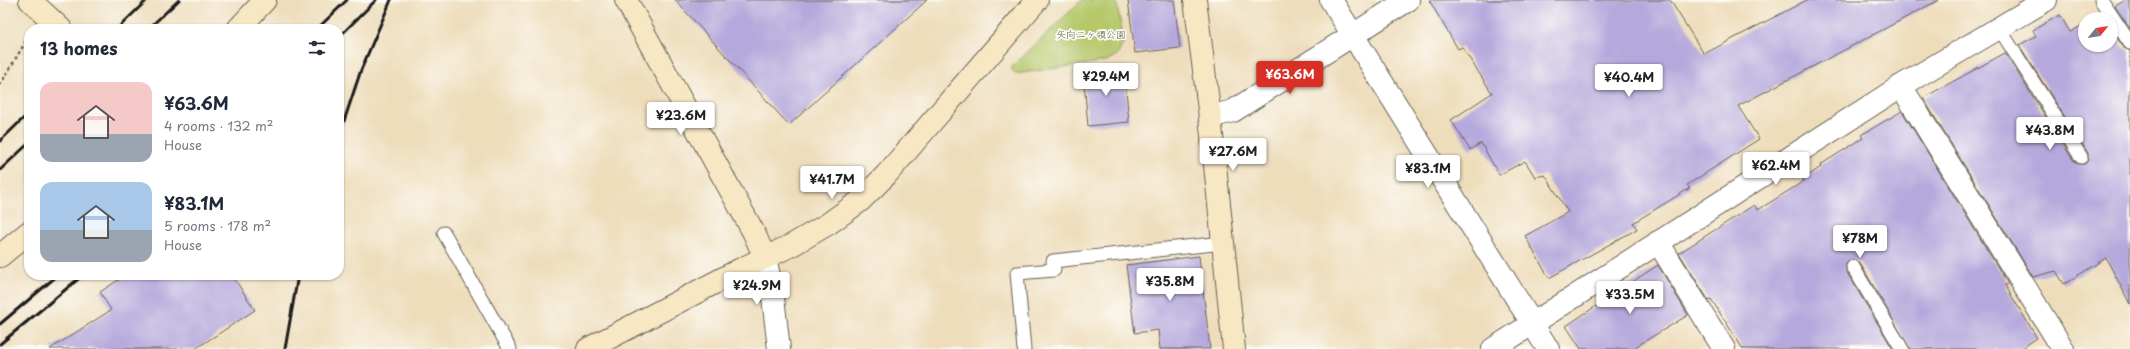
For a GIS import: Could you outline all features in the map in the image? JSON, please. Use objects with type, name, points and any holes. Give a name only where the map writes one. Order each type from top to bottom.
[{"type":"street","points":[[30,0],[56,24]]},
{"type":"street","points":[[243,24],[265,0]]},
{"type":"street","points":[[626,0],[754,233],[765,258],[772,289],[779,349]]},
{"type":"street","points":[[588,349],[828,224],[860,201],[886,175],[1036,0]]},
{"type":"street","points":[[1331,0],[1548,349]]},
{"type":"street","points":[[1210,117],[1233,111],[1408,0]]},
{"type":"street","points":[[1494,349],[1901,86],[2046,0]]},
{"type":"street","points":[[1197,2],[1234,349]]},
{"type":"street","points":[[1901,86],[2063,349]]},
{"type":"street","points":[[0,256],[24,236]]},
{"type":"street","points":[[1658,242],[1724,349]]},
{"type":"lane","points":[[2101,0],[2130,43]]},
{"type":"lane","points":[[1999,28],[2081,157]]},
{"type":"lane","points":[[444,233],[510,349]]},
{"type":"lane","points":[[1024,349],[1017,273],[1054,270],[1053,261],[1223,243]]},
{"type":"lane","points":[[1853,267],[1902,349]]},
{"type":"path","points":[[0,85],[24,44]]},
{"type":"green space","name":"矢向二ヶ領公園","points":[[1082,0],[1116,0],[1124,41],[1118,54],[1107,61],[1015,74],[1011,68]]},
{"type":"building","points":[[675,0],[927,0],[789,125]]},
{"type":"building","points":[[1128,0],[1174,0],[1180,48],[1135,53]]},
{"type":"building","points":[[1429,0],[1670,0],[1704,54],[1807,0],[1939,0],[1738,106],[1759,139],[1687,185],[1690,188],[1633,223],[1637,229],[1549,278],[1525,236],[1568,212],[1545,175],[1535,177],[1525,161],[1499,175],[1481,143],[1470,150],[1451,120],[1492,93],[1462,47],[1458,49]]},
{"type":"building","points":[[2126,0],[2130,0],[2130,29],[2115,6]]},
{"type":"building","points":[[2060,15],[2070,32],[2078,28],[2078,52],[2118,52],[2118,39],[2124,48],[2130,51],[2130,304],[2106,258],[2064,284],[2056,271],[2033,277],[1923,98],[2005,53],[2074,161],[2078,164],[2085,164],[2088,160],[2088,153],[2019,45],[2036,36],[2033,30]]},
{"type":"building","points":[[1124,68],[1129,122],[1088,126],[1083,71]]},
{"type":"building","points":[[1902,111],[2008,284],[2005,285],[2037,338],[2021,349],[1910,349],[1860,263],[1852,259],[1846,263],[1846,271],[1893,349],[1743,349],[1711,299],[1709,301],[1679,253],[1754,205],[1758,210],[1804,181],[1803,179],[1821,167],[1820,165],[1863,138],[1861,135]]},
{"type":"building","points":[[1199,256],[1210,349],[1160,349],[1158,330],[1135,333],[1126,265]]},
{"type":"building","points":[[1658,265],[1688,315],[1632,349],[1581,349],[1566,326]]},
{"type":"building","points":[[118,280],[235,280],[255,310],[195,349],[50,349],[111,310],[100,292]]},
{"type":"railway","points":[[122,24],[147,0]]},
{"type":"railway","points":[[153,24],[179,0]]},
{"type":"railway","points":[[322,24],[347,0]]},
{"type":"railway","points":[[344,32],[376,0]]},
{"type":"railway","points":[[344,121],[361,70],[391,0]]},
{"type":"railway","points":[[0,141],[24,118]]},
{"type":"railway","points":[[0,170],[24,148]]},
{"type":"railway","points":[[0,324],[52,280]]},
{"type":"railway","points":[[0,344],[77,280]]},
{"type":"railway","points":[[285,349],[297,280]]}]
